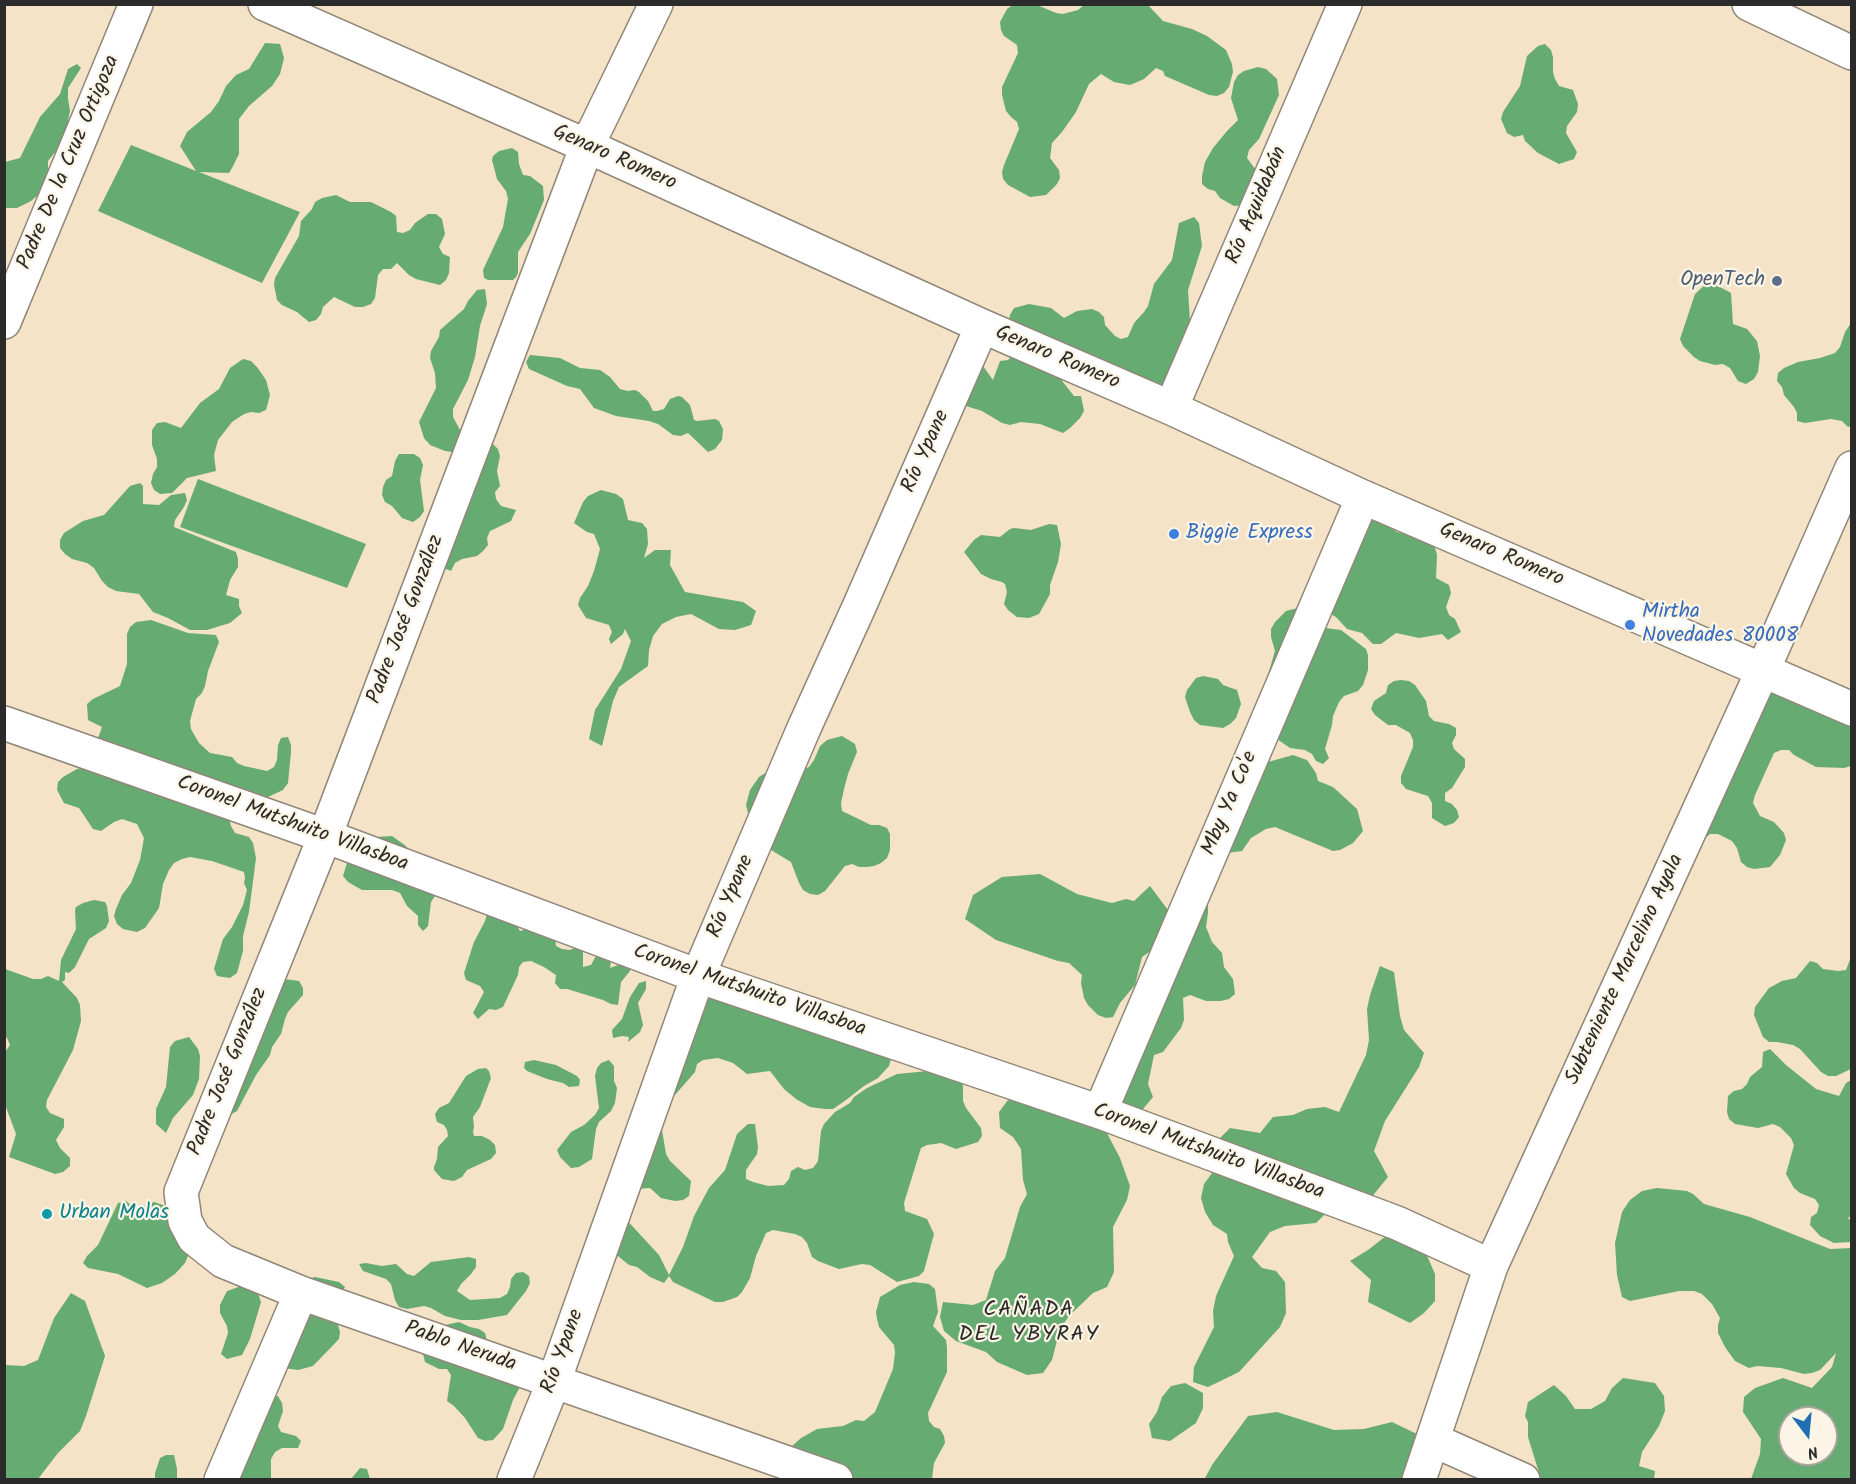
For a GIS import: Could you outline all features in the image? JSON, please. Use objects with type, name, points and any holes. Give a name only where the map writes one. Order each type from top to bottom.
[{"type":"street","name":"Padre De la Cruz Ortigoza","points":[[4,322],[136,4]]},
{"type":"street","name":"Genaro Romero","points":[[265,4],[982,326],[1171,408],[1363,497],[1851,709]]},
{"type":"street","name":"Padre José González","points":[[194,1238],[185,1221],[181,1192],[325,836],[587,147],[656,4]]},
{"type":"street","name":"Río Aquidabán","points":[[1171,408],[1345,4]]},
{"type":"street","points":[[1749,4],[1851,53]]},
{"type":"street","name":"Río Ypane","points":[[514,1479],[554,1381],[698,976],[804,728],[982,326]]},
{"type":"street","name":"Subteniente Marcelino Ayala","points":[[1419,1479],[1491,1266],[1763,670],[1851,468]]},
{"type":"street","name":"Mby Ya Co'e","points":[[1100,1112],[1363,497]]},
{"type":"street","name":"Coronel Mutshuito Villasboa","points":[[4,723],[325,836],[698,976],[1100,1112],[1397,1223],[1491,1266]]},
{"type":"street","name":"Pablo Neruda","points":[[194,1238],[223,1261],[301,1293],[836,1479]]},
{"type":"street","points":[[221,1479],[301,1293]]},
{"type":"street","points":[[1433,1440],[1523,1479]]},
{"type":"green space","points":[[1014,4],[1037,5],[1063,14],[1078,10],[1084,5],[1148,5],[1163,21],[1192,29],[1207,36],[1226,50],[1233,72],[1229,87],[1217,96],[1209,95],[1165,76],[1163,71],[1156,68],[1144,79],[1130,85],[1114,82],[1101,74],[1089,84],[1076,112],[1052,143],[1050,158],[1059,170],[1060,178],[1057,184],[1046,195],[1030,197],[1008,185],[1003,179],[1002,172],[1019,129],[1017,122],[1006,111],[1002,95],[1002,87],[1018,53],[1017,45],[1004,36],[1000,22],[1007,9]]},
{"type":"green space","points":[[265,43],[280,44],[284,58],[280,74],[272,86],[249,106],[239,119],[239,154],[232,168],[229,173],[199,172],[300,212],[262,283],[98,211],[131,145],[196,171],[180,146],[187,132],[211,112],[226,86],[236,75],[249,69]]},
{"type":"green space","points":[[1545,44],[1551,50],[1553,57],[1555,79],[1559,86],[1573,90],[1578,104],[1577,112],[1567,126],[1566,133],[1577,152],[1574,159],[1559,164],[1538,153],[1525,141],[1523,135],[1514,137],[1507,133],[1501,119],[1520,86],[1527,56],[1538,46]]},
{"type":"green space","points":[[77,64],[81,68],[68,88],[70,111],[64,141],[48,161],[48,175],[44,190],[31,201],[17,208],[5,208],[5,162],[20,158],[40,117],[60,94],[68,69]]},
{"type":"green space","points":[[1258,67],[1266,69],[1277,79],[1279,95],[1259,139],[1249,150],[1247,158],[1261,177],[1243,205],[1234,206],[1202,184],[1202,176],[1205,162],[1213,148],[1238,120],[1231,98],[1234,82],[1244,71]]},
{"type":"green space","points":[[512,148],[518,152],[523,175],[530,176],[543,186],[544,200],[530,234],[518,252],[516,277],[513,280],[488,280],[484,278],[483,270],[503,227],[508,199],[506,191],[497,179],[492,160],[499,151]]},
{"type":"green space","points":[[336,195],[350,202],[371,202],[391,212],[396,216],[397,232],[403,233],[410,230],[415,223],[428,214],[436,214],[442,219],[445,234],[439,247],[443,254],[450,257],[446,280],[440,285],[416,279],[397,263],[391,269],[383,269],[378,275],[375,298],[371,304],[363,307],[355,307],[334,297],[323,307],[316,320],[309,322],[297,312],[282,305],[277,300],[275,278],[299,236],[301,221],[315,202]]},
{"type":"green space","points":[[1194,217],[1199,223],[1202,246],[1188,290],[1192,352],[1174,384],[1158,385],[1009,322],[1014,308],[1029,304],[1051,308],[1064,318],[1077,311],[1092,309],[1104,317],[1105,325],[1115,336],[1121,339],[1128,337],[1134,323],[1148,306],[1154,284],[1172,260],[1179,223]]},
{"type":"green space","points":[[1709,281],[1731,293],[1733,324],[1747,329],[1757,341],[1760,356],[1758,372],[1754,379],[1746,384],[1738,381],[1730,368],[1723,364],[1715,365],[1694,357],[1683,346],[1680,339],[1695,294]]},
{"type":"green space","points":[[485,289],[487,304],[480,326],[475,357],[468,380],[453,409],[453,417],[460,430],[461,438],[453,452],[445,451],[430,445],[424,438],[419,422],[436,388],[435,373],[430,358],[431,351],[439,337],[440,330],[464,309],[477,290]]},
{"type":"green space","points":[[1851,323],[1851,426],[1848,427],[1842,421],[1831,419],[1805,423],[1797,421],[1794,407],[1784,395],[1777,381],[1778,373],[1798,362],[1835,353]]},
{"type":"green space","points":[[1013,354],[1030,365],[1059,377],[1074,396],[1081,396],[1084,411],[1080,418],[1063,433],[1040,424],[1002,423],[982,411],[966,406],[962,400],[973,365],[983,366],[993,380],[1000,361],[1008,360]]},
{"type":"green space","points":[[530,355],[560,358],[580,368],[600,370],[610,377],[620,389],[639,392],[648,401],[653,411],[664,409],[670,399],[682,397],[690,405],[694,420],[715,419],[719,421],[723,429],[722,440],[715,449],[708,452],[688,433],[681,436],[673,435],[658,424],[616,416],[594,408],[580,389],[567,386],[529,369],[526,362]]},
{"type":"green space","points":[[243,359],[251,361],[266,380],[270,395],[266,410],[244,414],[232,422],[218,440],[214,455],[216,471],[187,478],[172,493],[160,494],[154,490],[151,483],[157,467],[152,445],[152,430],[157,423],[165,422],[181,428],[200,403],[219,389],[230,368]]},
{"type":"green space","points":[[484,443],[492,443],[498,449],[500,456],[497,471],[500,486],[495,492],[496,499],[501,506],[516,510],[511,521],[490,531],[487,538],[488,545],[483,551],[477,556],[455,563],[451,571],[444,568]]},
{"type":"green space","points":[[399,454],[414,454],[420,458],[423,465],[420,480],[424,511],[413,522],[402,518],[392,506],[385,502],[382,495],[383,487],[386,480],[392,476]]},
{"type":"green space","points":[[198,479],[366,544],[347,588],[180,527]]},
{"type":"green space","points":[[140,483],[143,486],[143,504],[159,505],[171,495],[185,493],[187,500],[175,520],[174,527],[236,552],[238,567],[230,580],[226,595],[239,599],[242,613],[230,623],[207,630],[190,630],[153,612],[139,594],[116,591],[108,587],[94,568],[87,563],[72,559],[60,548],[60,540],[64,533],[83,521],[104,515],[130,486]]},
{"type":"green space","points":[[601,490],[616,494],[623,499],[628,520],[642,523],[647,529],[648,544],[644,558],[655,550],[671,550],[670,565],[685,592],[743,602],[756,611],[751,625],[735,630],[719,629],[691,614],[676,617],[662,624],[653,636],[648,666],[619,687],[613,701],[602,746],[589,739],[595,710],[621,669],[631,641],[625,629],[623,634],[611,644],[609,639],[612,632],[609,625],[586,618],[578,605],[594,571],[600,549],[594,534],[574,523],[583,502],[588,496]]},
{"type":"green space","points":[[1352,509],[1388,521],[1391,528],[1397,532],[1433,541],[1437,555],[1436,578],[1449,585],[1451,593],[1446,607],[1461,632],[1448,640],[1442,634],[1419,638],[1396,633],[1381,644],[1373,644],[1362,633],[1347,629],[1336,617],[1323,610]]},
{"type":"green space","points":[[1049,524],[1057,525],[1061,544],[1050,585],[1050,594],[1039,614],[1029,618],[1017,617],[1004,604],[1007,592],[1005,584],[981,574],[964,552],[981,535],[1000,537],[1010,529],[1031,530]]},
{"type":"green space","points":[[1302,607],[1318,627],[1341,630],[1366,649],[1368,655],[1368,670],[1363,685],[1358,691],[1344,696],[1333,716],[1325,749],[1329,758],[1323,764],[1316,761],[1312,754],[1305,750],[1290,748],[1277,739],[1264,688],[1275,651],[1271,629],[1286,611]]},
{"type":"green space","points":[[151,620],[188,633],[216,635],[219,642],[205,686],[196,699],[190,721],[191,729],[199,743],[210,753],[232,757],[244,766],[267,771],[274,767],[277,760],[281,738],[288,737],[291,752],[288,783],[283,790],[268,797],[260,796],[97,741],[102,727],[88,720],[87,704],[120,686],[127,664],[127,634],[130,627],[136,622]]},
{"type":"green space","points":[[1203,676],[1218,679],[1223,685],[1237,690],[1241,704],[1236,718],[1223,728],[1200,725],[1190,712],[1185,697],[1187,690],[1196,678]]},
{"type":"green space","points":[[1401,680],[1415,685],[1426,701],[1429,716],[1434,721],[1456,728],[1456,735],[1452,743],[1454,749],[1465,759],[1465,767],[1452,788],[1445,793],[1445,801],[1457,810],[1459,817],[1454,823],[1445,826],[1432,818],[1432,803],[1428,796],[1406,789],[1401,783],[1401,776],[1413,747],[1413,740],[1410,733],[1396,725],[1388,725],[1371,709],[1374,701],[1386,693],[1388,685]]},
{"type":"green space","points":[[1771,687],[1851,697],[1851,766],[1816,767],[1789,750],[1774,753],[1753,803],[1760,816],[1774,822],[1784,833],[1786,840],[1780,855],[1770,867],[1754,869],[1741,862],[1737,848],[1732,841],[1718,834],[1710,834],[1704,839],[1697,853],[1744,741],[1755,731]]},
{"type":"green space","points":[[842,736],[855,744],[857,752],[844,789],[842,811],[871,825],[887,828],[890,834],[890,850],[887,858],[874,866],[859,867],[852,864],[845,866],[825,891],[818,895],[810,894],[803,890],[791,862],[766,847],[750,821],[746,805],[750,790],[759,777],[773,768],[802,770],[809,767],[820,746],[827,740]]},
{"type":"green space","points":[[1293,755],[1307,760],[1316,773],[1318,781],[1333,787],[1357,809],[1363,831],[1353,843],[1333,851],[1275,827],[1266,829],[1251,838],[1242,851],[1227,853],[1254,782],[1265,770],[1268,762]]},
{"type":"green space","points":[[93,765],[227,812],[235,833],[249,837],[253,843],[256,858],[249,912],[243,936],[243,951],[237,973],[230,978],[217,976],[214,969],[223,939],[243,905],[247,890],[244,883],[244,872],[212,861],[190,857],[182,859],[174,863],[169,870],[163,884],[159,908],[145,928],[137,932],[123,929],[117,924],[114,916],[140,860],[144,838],[137,824],[122,819],[101,831],[93,829],[79,808],[64,803],[57,790],[58,782],[63,777],[77,769]]},
{"type":"green space","points":[[392,836],[406,846],[412,859],[449,893],[435,896],[431,902],[428,926],[423,931],[418,925],[418,916],[407,906],[400,893],[392,890],[362,890],[348,882],[343,876],[350,853],[362,843],[376,837]]},
{"type":"green space","points":[[1040,874],[1077,894],[1112,903],[1126,899],[1134,901],[1150,886],[1168,910],[1168,925],[1161,944],[1142,957],[1135,985],[1120,1003],[1113,1017],[1106,1018],[1098,1015],[1088,1005],[1081,983],[1082,975],[1069,963],[996,940],[965,919],[973,895],[1002,877]]},
{"type":"green space","points":[[1205,899],[1208,906],[1206,927],[1212,942],[1222,953],[1224,967],[1233,979],[1235,994],[1221,1001],[1206,1001],[1190,995],[1183,998],[1184,1020],[1181,1028],[1163,1052],[1154,1055],[1148,1084],[1153,1097],[1143,1109],[1136,1112],[1121,1108],[1114,1079]]},
{"type":"green space","points":[[94,900],[105,902],[109,921],[106,928],[89,939],[75,967],[69,973],[65,972],[65,980],[62,982],[77,998],[81,1021],[73,1050],[47,1100],[46,1107],[50,1113],[64,1119],[64,1127],[56,1140],[70,1158],[70,1166],[63,1172],[55,1174],[9,1157],[16,1134],[5,1106],[5,1052],[10,1045],[5,1036],[5,969],[33,979],[48,976],[59,981],[61,960],[76,929],[76,907]]},
{"type":"green space","points":[[508,910],[520,931],[554,930],[556,946],[570,950],[577,947],[583,951],[583,967],[591,965],[598,952],[611,961],[610,968],[618,965],[622,959],[629,963],[630,971],[621,982],[618,1005],[567,989],[560,989],[555,983],[556,975],[531,961],[523,962],[519,967],[518,975],[503,1007],[496,1010],[489,1009],[478,1019],[473,1013],[484,992],[480,986],[466,980],[464,973],[474,942],[487,914]]},
{"type":"green space","points":[[1851,957],[1851,1069],[1836,1076],[1828,1076],[1821,1072],[1800,1049],[1793,1045],[1769,1042],[1763,1037],[1754,1015],[1755,1007],[1769,988],[1782,981],[1796,978],[1810,961],[1817,963],[1823,969],[1838,971],[1846,970]]},
{"type":"green space","points":[[1380,966],[1394,972],[1404,1030],[1424,1053],[1419,1067],[1385,1121],[1374,1151],[1388,1177],[1361,1210],[1327,1212],[1316,1223],[1285,1226],[1270,1232],[1252,1257],[1262,1268],[1276,1271],[1285,1282],[1286,1313],[1280,1327],[1239,1372],[1208,1387],[1193,1382],[1194,1367],[1214,1327],[1213,1311],[1216,1296],[1234,1256],[1227,1234],[1213,1225],[1205,1212],[1201,1198],[1204,1184],[1229,1150],[1220,1138],[1230,1128],[1260,1133],[1273,1117],[1293,1115],[1307,1109],[1325,1107],[1339,1112],[1366,1055],[1369,1040],[1367,1009]]},
{"type":"green space","points":[[284,979],[299,981],[303,988],[303,995],[288,1012],[281,1034],[237,1111],[222,1119]]},
{"type":"green space","points":[[646,981],[646,989],[638,1003],[643,1025],[640,1032],[628,1042],[629,1037],[613,1038],[612,1030],[622,1019],[630,997],[639,983]]},
{"type":"green space","points":[[705,986],[888,1045],[891,1059],[889,1066],[878,1078],[833,1109],[810,1107],[796,1099],[784,1089],[770,1071],[747,1074],[733,1063],[718,1058],[703,1060],[697,1064],[695,1072],[674,1096],[667,1097]]},
{"type":"green space","points":[[189,1037],[200,1056],[199,1079],[193,1095],[173,1118],[166,1133],[156,1124],[156,1109],[166,1087],[170,1047],[175,1041]]},
{"type":"green space","points":[[1770,1049],[1816,1089],[1839,1096],[1846,1083],[1851,1080],[1852,1215],[1848,1218],[1851,1221],[1851,1242],[1834,1243],[1820,1236],[1810,1225],[1811,1217],[1817,1213],[1819,1205],[1815,1199],[1794,1188],[1786,1174],[1794,1145],[1791,1138],[1780,1127],[1773,1124],[1758,1128],[1735,1124],[1729,1119],[1728,1096],[1747,1084],[1750,1077],[1762,1067],[1763,1052]]},
{"type":"green space","points":[[534,1060],[556,1065],[577,1076],[580,1080],[579,1086],[569,1087],[527,1071],[524,1068],[525,1062]]},
{"type":"green space","points":[[609,1060],[614,1066],[614,1081],[617,1088],[615,1103],[596,1129],[592,1159],[579,1167],[571,1168],[560,1157],[557,1150],[571,1132],[584,1125],[595,1115],[599,1108],[595,1076],[597,1068],[601,1063]]},
{"type":"green space","points":[[486,1068],[491,1078],[480,1107],[473,1117],[473,1131],[474,1136],[482,1136],[490,1140],[495,1145],[496,1153],[491,1159],[467,1170],[462,1177],[454,1181],[442,1179],[434,1167],[438,1147],[448,1136],[444,1125],[437,1122],[435,1114],[439,1108],[449,1103],[466,1076],[478,1069]]},
{"type":"green space","points":[[938,1070],[960,1079],[963,1086],[963,1101],[981,1128],[982,1136],[978,1142],[956,1149],[941,1143],[921,1148],[904,1203],[905,1211],[927,1219],[934,1234],[924,1271],[919,1276],[897,1282],[870,1265],[862,1264],[839,1269],[812,1257],[802,1237],[773,1230],[766,1233],[750,1278],[737,1297],[715,1302],[673,1282],[669,1276],[664,1283],[650,1277],[618,1256],[609,1270],[599,1299],[623,1216],[659,1255],[669,1275],[683,1247],[694,1216],[709,1188],[725,1170],[737,1134],[748,1124],[755,1124],[758,1147],[757,1154],[746,1170],[746,1179],[768,1186],[784,1185],[791,1171],[798,1167],[805,1170],[813,1168],[818,1161],[821,1131],[824,1124],[854,1097],[867,1088],[897,1074]]},
{"type":"green space","points":[[1020,1092],[1099,1118],[1120,1158],[1130,1186],[1127,1200],[1113,1227],[1114,1272],[1107,1287],[1093,1293],[1069,1316],[1060,1329],[1052,1360],[1043,1373],[1027,1375],[997,1362],[986,1352],[956,1341],[944,1331],[940,1317],[943,1302],[973,1305],[986,1300],[995,1271],[1005,1258],[1020,1207],[1027,1194],[1023,1180],[1021,1149],[1013,1137],[1000,1128],[999,1112],[1008,1100]]},
{"type":"green space","points":[[661,1124],[666,1154],[670,1161],[691,1181],[689,1196],[683,1200],[661,1198],[650,1188],[634,1189]]},
{"type":"green space","points":[[1657,1188],[1687,1191],[1704,1204],[1750,1217],[1830,1249],[1851,1248],[1851,1479],[1751,1479],[1760,1454],[1761,1439],[1743,1412],[1744,1397],[1755,1388],[1783,1378],[1812,1388],[1832,1367],[1836,1353],[1820,1370],[1812,1373],[1804,1374],[1781,1368],[1757,1366],[1749,1368],[1735,1361],[1725,1347],[1718,1333],[1720,1318],[1712,1304],[1702,1294],[1694,1291],[1679,1291],[1630,1301],[1622,1297],[1617,1275],[1615,1243],[1622,1212],[1630,1200],[1642,1191]]},
{"type":"green space","points":[[126,1201],[140,1208],[154,1202],[169,1209],[190,1251],[185,1263],[162,1283],[147,1288],[118,1274],[88,1268],[83,1263],[98,1245],[118,1203]]},
{"type":"green space","points":[[1386,1236],[1425,1251],[1435,1274],[1435,1301],[1410,1323],[1368,1302],[1371,1280],[1350,1261]]},
{"type":"green space","points":[[469,1257],[476,1259],[476,1267],[457,1291],[470,1300],[500,1298],[507,1294],[511,1279],[516,1273],[523,1272],[529,1276],[530,1283],[526,1291],[507,1315],[478,1320],[461,1320],[445,1316],[424,1306],[407,1309],[399,1307],[391,1284],[386,1279],[363,1271],[359,1264],[382,1266],[396,1264],[407,1274],[414,1276],[431,1262]]},
{"type":"green space","points":[[315,1277],[339,1282],[345,1287],[341,1294],[339,1339],[313,1366],[298,1370],[284,1368],[300,1281]]},
{"type":"green space","points":[[914,1282],[929,1284],[935,1289],[938,1312],[933,1326],[946,1340],[947,1347],[947,1372],[928,1413],[929,1421],[934,1427],[940,1429],[945,1443],[934,1463],[932,1479],[851,1479],[789,1457],[791,1447],[817,1429],[843,1426],[856,1420],[864,1421],[875,1412],[893,1369],[895,1353],[894,1345],[879,1327],[876,1312],[880,1297],[900,1285]]},
{"type":"green space","points":[[250,1283],[256,1288],[261,1302],[250,1339],[242,1355],[227,1359],[221,1354],[228,1333],[220,1313],[220,1305],[227,1291]]},
{"type":"green space","points":[[71,1293],[85,1301],[105,1356],[86,1416],[80,1431],[58,1453],[38,1479],[5,1479],[5,1365],[24,1366],[38,1360],[54,1318]]},
{"type":"green space","points":[[459,1322],[485,1333],[487,1341],[520,1387],[503,1429],[493,1440],[485,1441],[478,1438],[465,1418],[447,1401],[451,1375],[447,1369],[439,1369],[425,1362],[423,1354],[426,1347],[443,1333],[445,1325]]},
{"type":"green space","points":[[1623,1378],[1655,1383],[1664,1396],[1665,1411],[1659,1426],[1642,1452],[1639,1466],[1655,1471],[1654,1479],[1541,1479],[1528,1437],[1528,1422],[1525,1416],[1528,1402],[1554,1385],[1575,1409],[1591,1409],[1605,1401],[1612,1388]]},
{"type":"green space","points":[[1185,1383],[1203,1393],[1203,1408],[1196,1423],[1170,1441],[1152,1438],[1149,1424],[1157,1412],[1162,1397],[1171,1386]]},
{"type":"green space","points":[[278,1396],[283,1411],[278,1426],[281,1432],[296,1436],[301,1441],[298,1448],[282,1448],[275,1452],[271,1459],[271,1479],[226,1480],[270,1397]]},
{"type":"green space","points":[[1277,1412],[1334,1430],[1364,1429],[1392,1422],[1419,1435],[1408,1479],[1204,1480],[1212,1465],[1248,1416]]},
{"type":"green space","points":[[174,1455],[177,1479],[155,1479],[160,1458]]},
{"type":"green space","points":[[360,1468],[367,1469],[370,1479],[351,1479]]},
{"type":"place","name":"OpenTech","points":[[1777,281]]},
{"type":"place","name":"Biggie Express","points":[[1174,534]]},
{"type":"place","name":"Mirtha Novedades 80008","points":[[1630,625]]},
{"type":"place","name":"Urban Molas","points":[[47,1214]]},
{"type":"district","name":"CAÑADA DEL YBYRAY","points":[[1029,1324]]}]
